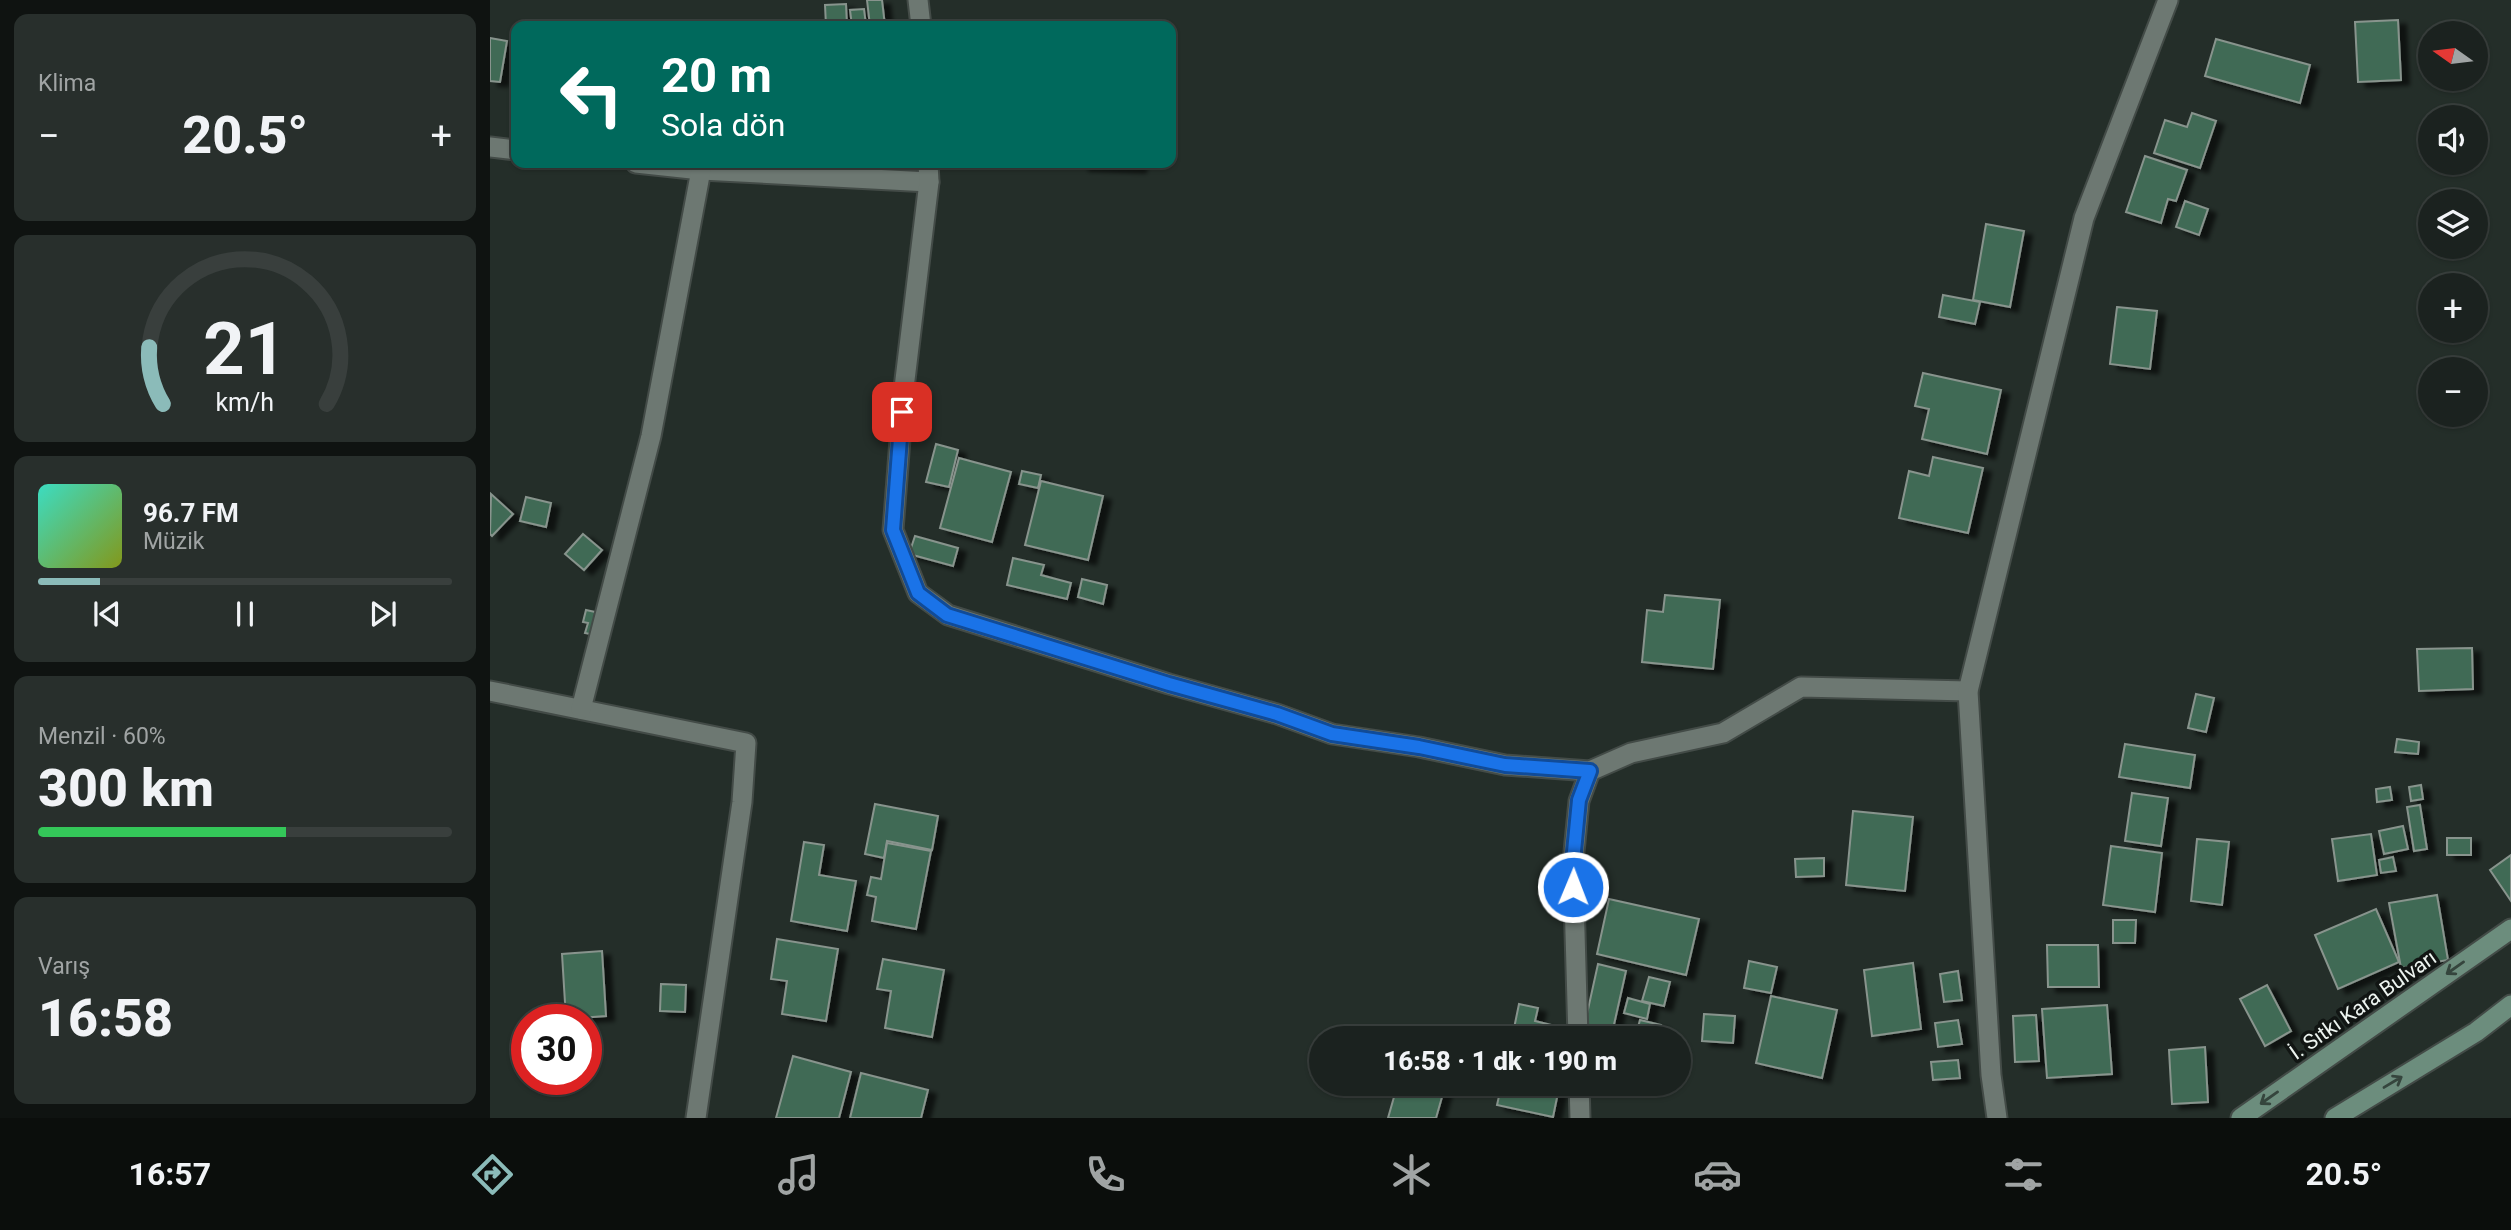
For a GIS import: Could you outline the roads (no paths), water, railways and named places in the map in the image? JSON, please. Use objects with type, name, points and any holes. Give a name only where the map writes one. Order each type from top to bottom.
[{"type":"main road","name":"İ. Sıtkı Kara Bulvarı","points":[[2241,1118],[2511,929]]},
{"type":"main road","points":[[2335,1118],[2476,1032],[2511,1005]]},
{"type":"street","points":[[918,0],[920,21]]},
{"type":"street","points":[[1997,1118],[1991,1075],[1968,691],[2084,218],[2168,0]]},
{"type":"street","points":[[490,147],[511,149]]},
{"type":"street","points":[[682,168],[929,172],[904,388],[893,530],[918,593],[947,615],[1169,684],[1277,714],[1332,734],[1419,747],[1505,765],[1590,771],[1631,752],[1723,733],[1801,687],[1968,691]]},
{"type":"street","points":[[581,709],[651,436],[701,170]]},
{"type":"street","points":[[490,691],[746,743],[742,802],[696,1118]]},
{"type":"street","points":[[1578,1026],[1573,862],[1579,800],[1590,771]]},
{"type":"street","points":[[1579,1096],[1580,1118]]}]
